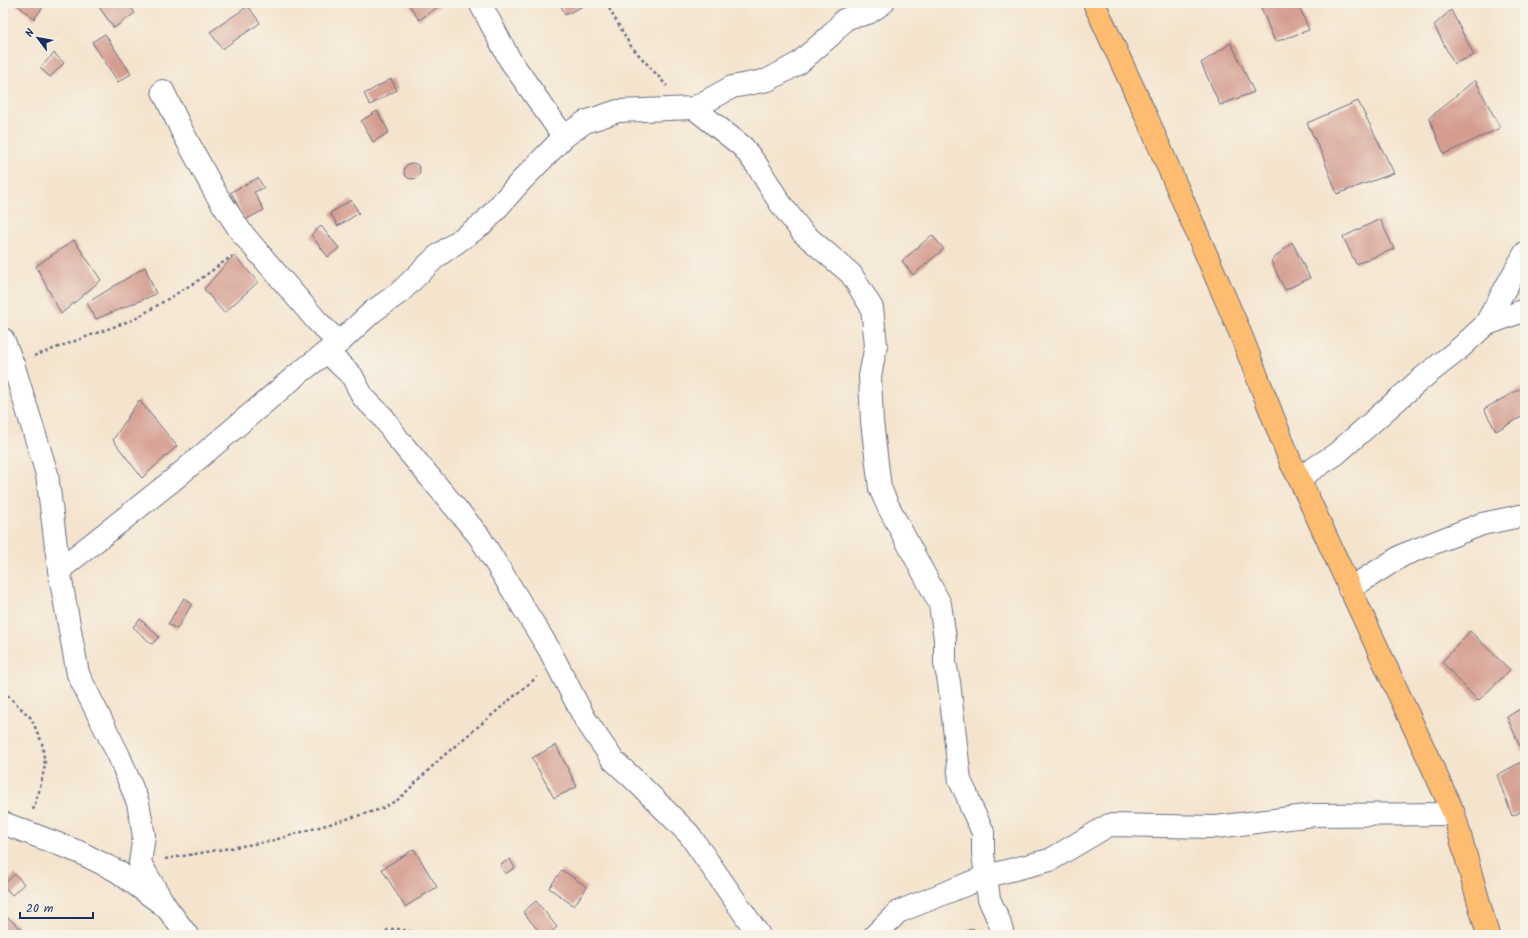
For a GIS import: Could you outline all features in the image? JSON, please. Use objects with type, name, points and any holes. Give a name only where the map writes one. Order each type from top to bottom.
[{"type":"main road","points":[[1094,3],[1147,118],[1239,330],[1291,464],[1300,478],[1349,589],[1454,814],[1488,935]]},
{"type":"street","points":[[480,3],[510,60],[564,137]]},
{"type":"street","points":[[59,570],[173,480],[298,374],[334,346],[372,312],[399,293],[436,257],[484,223],[521,181],[564,137],[585,122],[618,111],[694,108],[732,88],[768,80],[799,63],[831,35],[844,20],[868,12],[883,3]]},
{"type":"street","points":[[163,91],[182,131],[216,194],[240,232],[317,321],[331,335],[334,346],[364,397],[383,417],[398,439],[479,536],[549,649],[585,719],[613,760],[638,782],[688,834],[759,935]]},
{"type":"street","points":[[694,108],[743,147],[758,167],[780,204],[803,232],[851,274],[872,308],[876,346],[870,376],[872,422],[880,488],[886,504],[940,604],[945,639],[945,663],[949,682],[960,781],[982,832],[983,854],[989,899],[999,921],[1003,935]]},
{"type":"street","points":[[1300,478],[1336,454],[1421,379],[1458,350],[1485,325],[1525,253]]},
{"type":"street","points":[[1485,325],[1525,310]]},
{"type":"street","points":[[3,339],[13,364],[47,474],[59,570],[78,674],[119,756],[138,803],[144,836],[140,863],[166,907],[187,935]]},
{"type":"street","points":[[1349,589],[1403,555],[1482,524],[1525,515]]},
{"type":"street","points":[[875,935],[898,912],[987,876],[1050,860],[1109,825],[1216,827],[1314,815],[1454,814]]},
{"type":"street","points":[[3,823],[80,852],[117,871],[166,907]]},
{"type":"path","points":[[606,3],[630,45],[673,93],[694,108]]},
{"type":"path","points":[[13,364],[135,319],[198,280],[250,243]]},
{"type":"path","points":[[140,863],[271,841],[381,809],[399,799],[442,757],[555,661]]},
{"type":"path","points":[[3,691],[31,718],[42,743],[45,765],[40,788],[25,831]]},
{"type":"path","points":[[381,935],[389,929],[398,929],[430,935]]},
{"type":"building","points":[[15,3],[40,3],[44,6],[34,19]]},
{"type":"building","points":[[96,3],[132,3],[129,5],[135,13],[114,28]]},
{"type":"building","points":[[408,3],[437,3],[439,6],[419,20]]},
{"type":"building","points":[[560,3],[581,3],[583,6],[565,15]]},
{"type":"building","points":[[1264,3],[1298,3],[1309,30],[1275,42],[1260,5]]},
{"type":"building","points":[[248,6],[260,23],[222,49],[210,32]]},
{"type":"building","points":[[1451,10],[1474,55],[1454,64],[1434,25]]},
{"type":"building","points":[[105,34],[131,74],[118,82],[92,42]]},
{"type":"building","points":[[1231,43],[1254,92],[1220,105],[1201,63]]},
{"type":"building","points":[[54,53],[64,63],[50,77],[40,68]]},
{"type":"building","points":[[391,79],[397,90],[370,105],[364,94]]},
{"type":"building","points":[[1475,80],[1500,128],[1444,154],[1429,118]]},
{"type":"building","points":[[1358,101],[1394,173],[1337,194],[1322,154],[1307,123]]},
{"type":"building","points":[[377,111],[389,132],[373,142],[361,121]]},
{"type":"building","points":[[409,163],[415,163],[420,168],[418,177],[415,179],[409,179],[404,174],[404,168]]},
{"type":"building","points":[[258,178],[264,188],[254,192],[264,210],[245,220],[231,192]]},
{"type":"building","points":[[351,200],[359,213],[338,226],[330,213]]},
{"type":"building","points":[[1380,219],[1394,249],[1356,264],[1343,237]]},
{"type":"building","points":[[321,226],[339,248],[328,257],[311,235]]},
{"type":"building","points":[[932,235],[944,249],[913,275],[902,261]]},
{"type":"building","points":[[74,240],[101,280],[61,314],[36,266]]},
{"type":"building","points":[[1292,242],[1310,278],[1285,290],[1271,261]]},
{"type":"building","points":[[234,255],[258,282],[224,313],[204,289]]},
{"type":"building","points":[[145,267],[156,294],[96,319],[87,303]]},
{"type":"building","points":[[1525,386],[1525,415],[1496,431],[1484,409]]},
{"type":"building","points":[[139,400],[177,446],[142,478],[113,440]]},
{"type":"building","points":[[184,598],[192,604],[177,629],[168,624]]},
{"type":"building","points":[[140,619],[159,637],[152,644],[133,627]]},
{"type":"building","points":[[1470,631],[1510,670],[1478,701],[1442,662]]},
{"type":"building","points":[[1525,706],[1525,758],[1507,717]]},
{"type":"building","points":[[556,745],[577,787],[554,798],[532,758]]},
{"type":"building","points":[[1525,760],[1525,810],[1512,816],[1497,775]]},
{"type":"building","points":[[414,849],[437,887],[405,907],[382,869]]},
{"type":"building","points":[[510,859],[515,868],[505,874],[500,865]]},
{"type":"building","points":[[562,870],[587,887],[574,906],[549,888]]},
{"type":"building","points":[[15,874],[24,884],[12,895],[3,885]]},
{"type":"building","points":[[536,901],[557,927],[548,935],[542,935],[523,912]]},
{"type":"building","points":[[3,914],[29,935],[3,935]]},
{"type":"building","points":[[973,928],[977,935],[958,935]]}]
